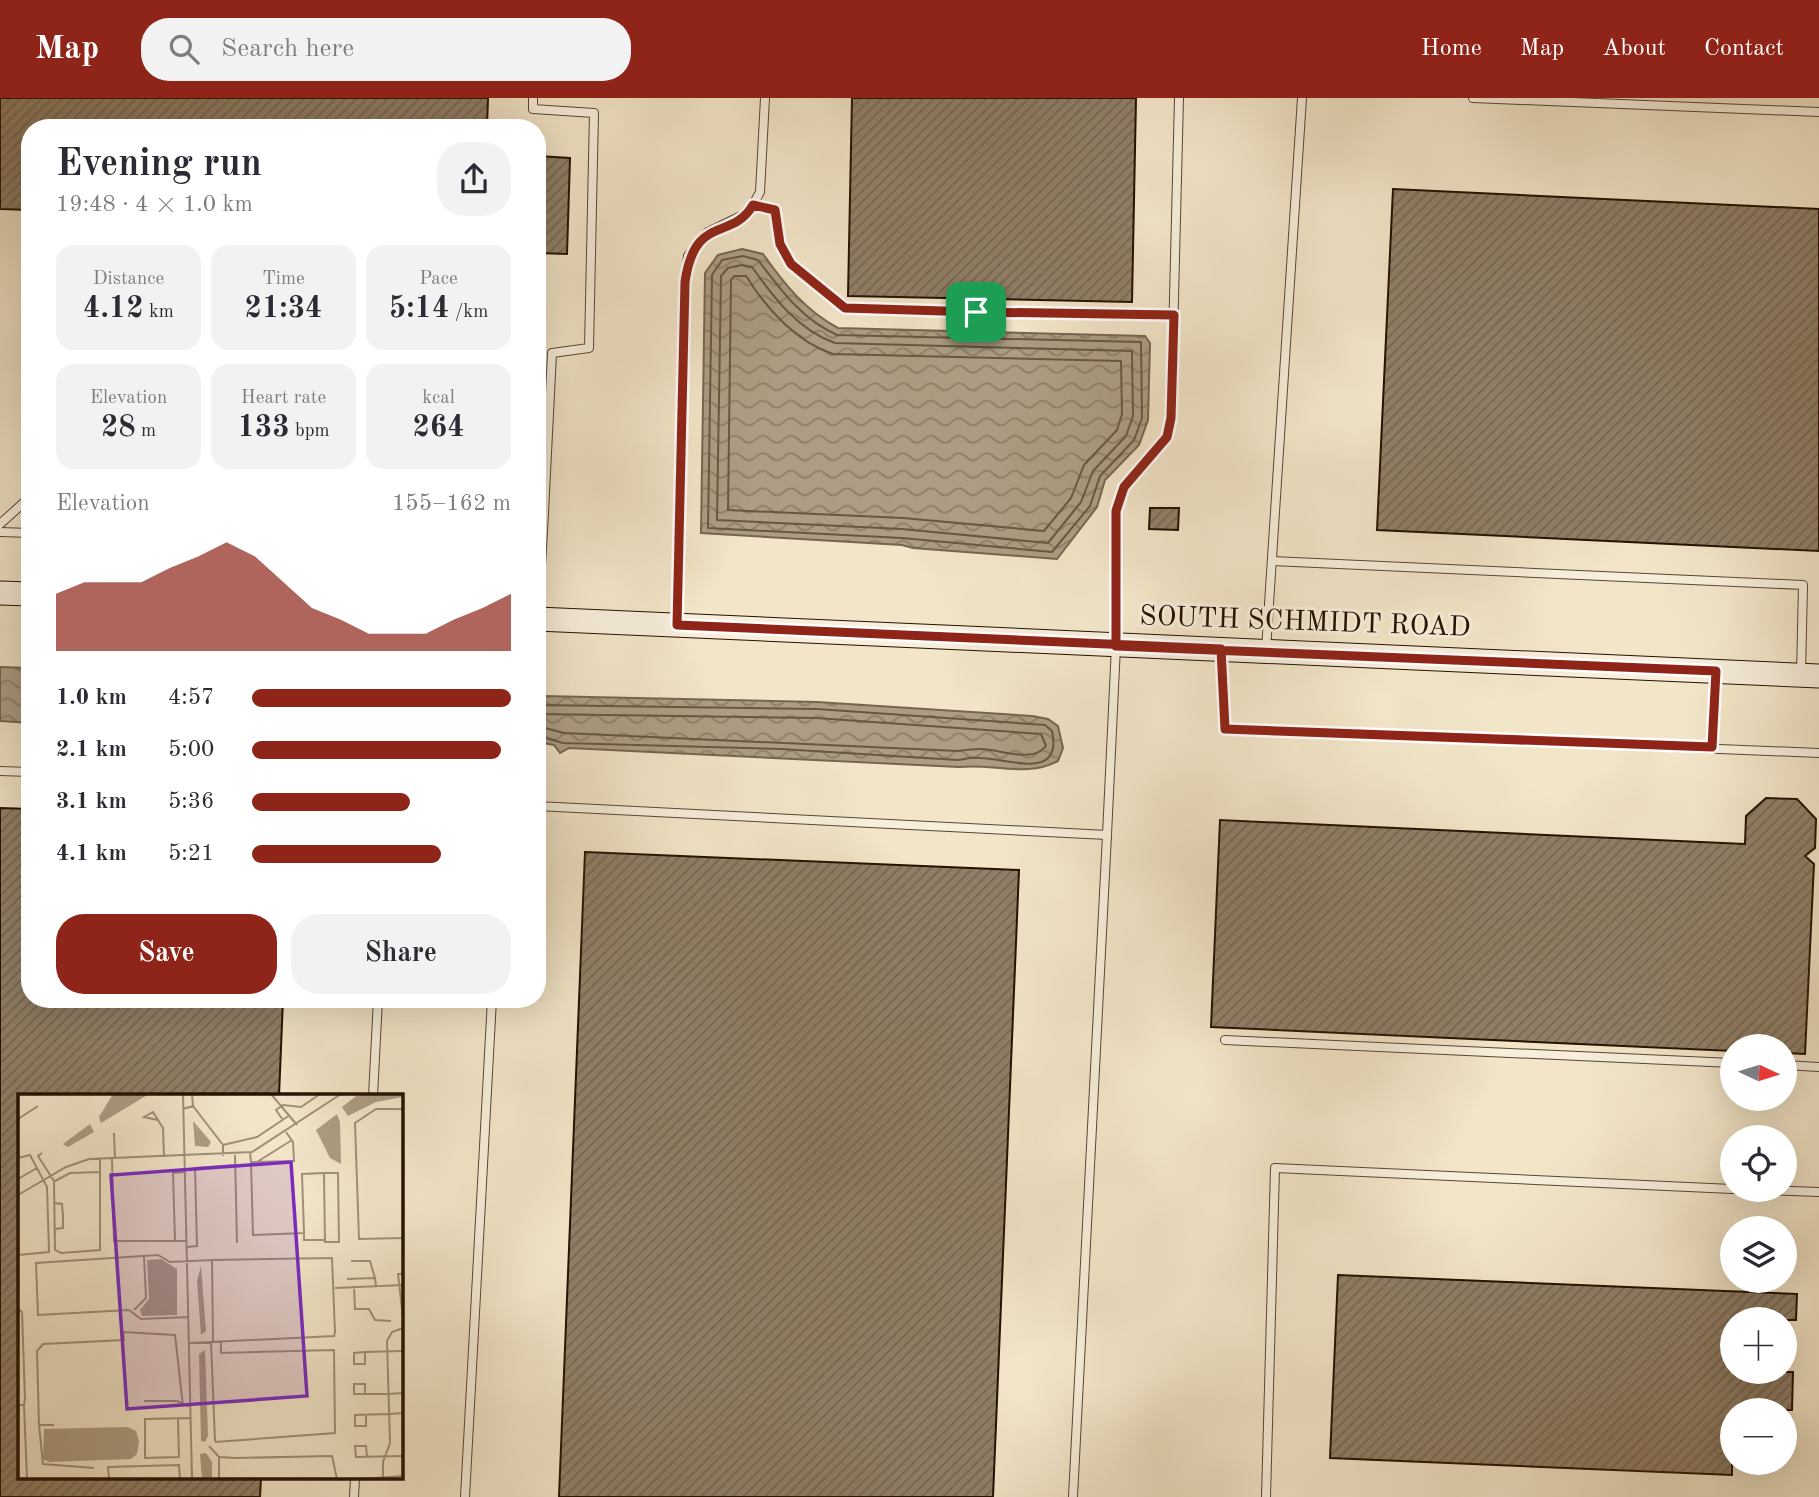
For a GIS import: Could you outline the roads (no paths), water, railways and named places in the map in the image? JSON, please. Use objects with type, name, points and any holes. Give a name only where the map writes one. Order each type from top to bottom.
[{"type":"street","points":[[0,593],[21,594]]},
{"type":"street","name":"SOUTH SCHMIDT ROAD","points":[[546,619],[1810,675]]},
{"type":"lane","points":[[533,98],[533,109],[594,113],[589,348],[552,353],[546,432]]},
{"type":"lane","points":[[677,625],[685,282],[688,256],[708,232],[748,212],[760,192],[765,98]]},
{"type":"lane","points":[[1073,1497],[1116,646],[1116,511],[1124,487],[1167,437],[1171,418],[1178,98]]},
{"type":"lane","points":[[1266,650],[1302,98]]},
{"type":"lane","points":[[1473,98],[1819,112]]},
{"type":"lane","points":[[753,205],[775,210],[780,244],[791,264],[845,308],[1174,315]]},
{"type":"lane","points":[[0,524],[21,505]]},
{"type":"lane","points":[[0,532],[21,533]]},
{"type":"lane","points":[[1272,561],[1803,585],[1810,675]]},
{"type":"lane","points":[[1221,649],[1225,729],[1819,752]]},
{"type":"lane","points":[[1712,747],[1716,671]]},
{"type":"lane","points":[[0,771],[21,772]]},
{"type":"lane","points":[[546,806],[1107,835]]},
{"type":"lane","points":[[373,1094],[377,1008]]},
{"type":"lane","points":[[465,1497],[492,1008]]},
{"type":"lane","points":[[1225,1040],[1720,1062]]},
{"type":"lane","points":[[1797,1066],[1819,1067]]},
{"type":"lane","points":[[1266,1497],[1276,1168],[1720,1188]]},
{"type":"lane","points":[[1797,1191],[1819,1192]]},
{"type":"water","points":[[742,249],[763,254],[796,296],[838,328],[1145,336],[1150,343],[1148,420],[1139,445],[1105,480],[1097,507],[1057,559],[902,545],[701,533],[705,273],[718,255]]},
{"type":"water","points":[[0,667],[21,668],[21,722],[0,721]]},
{"type":"water","points":[[546,696],[817,702],[1032,716],[1048,719],[1058,726],[1063,748],[1058,761],[1034,769],[1022,769],[569,748],[560,753],[554,745],[546,744]]}]
